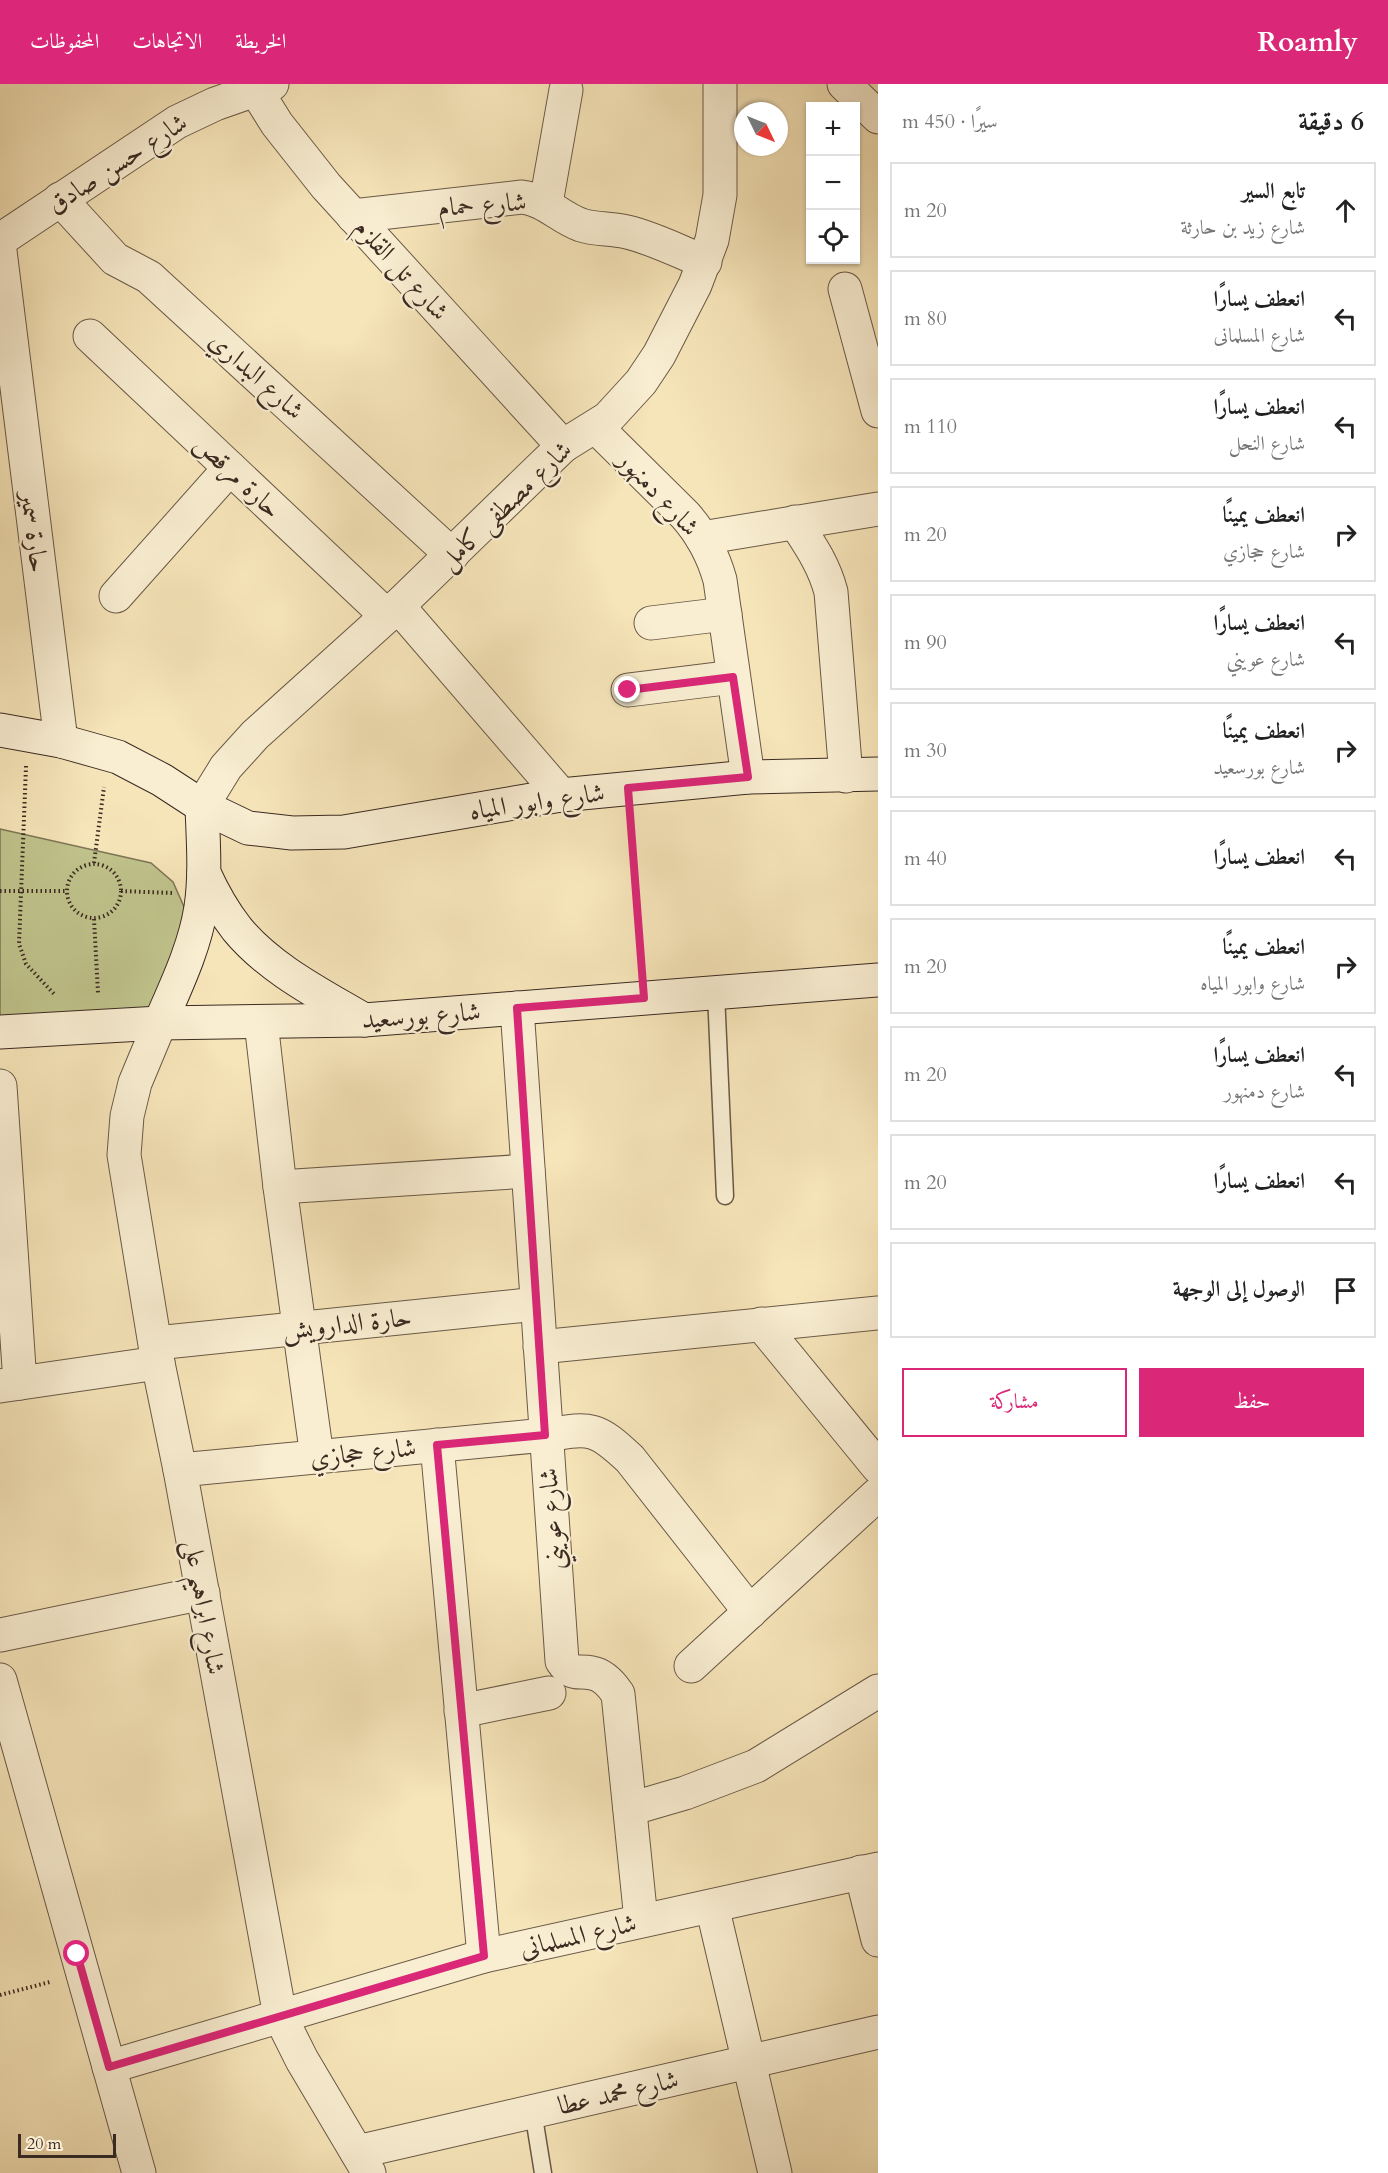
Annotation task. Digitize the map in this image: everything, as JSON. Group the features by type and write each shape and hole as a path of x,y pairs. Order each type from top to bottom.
{"street":[{"name":"شارع مصطفى كامل","path":"202,806 226,766 239,750 393,611 563,446 596,427 631,394 650,369 690,294 705,262 712,240 720,195 720,84"},
{"path":"844,84 878,117"},
{"name":"شارع حسن صادق","path":"0,240 183,118 260,86"},
{"name":"شارع تل القلزم","path":"260,86 301,156 563,446"},
{"path":"546,203 566,90"},
{"name":"شارع حمام","path":"353,216 522,197 535,198 577,224 590,228 629,232 705,262"},
{"name":"شارع البداري","path":"60,199 115,259 149,277 452,555"},
{"name":"حارة سمير","path":"0,250 61,741"},
{"path":"845,289 878,411"},
{"name":"حارة مرقص","path":"90,336 230,468 393,611 561,795"},
{"name":"شارع دمنهور","path":"596,427 685,515 702,538 716,565 748,777"},
{"path":"116,596 230,468"},
{"path":"702,538 878,509"},
{"path":"795,522 819,558 831,592 846,776"},
{"path":"651,623 725,614"},
{"path":"628,690 733,677"},
{"path":"13,732 61,741 118,757 162,780 202,806 203,883 237,929 260,953 315,992 364,1020"},
{"name":"شارع وابور المياه","path":"202,806 248,828 292,834 344,832 561,795 748,777 878,774"},
{"name":"شارع ابراهيم على","path":"203,883 201,907 192,944 135,1083 127,1116 124,1155 157,1353 280,2016 302,2060 363,2163"},
{"name":"شارع بورسعيد","path":"0,1032 160,1023 364,1020 878,980"},
{"name":"شارع عويني","path":"517,1008 562,1661 577,1674 591,1673 608,1681 618,1694 641,1920"},
{"path":"261,1022 280,1186 318,1457"},
{"path":"0,1086 10,1385"},
{"path":"280,1186 528,1171"},
{"name":"حارة الدارويش","path":"10,1385 157,1353 299,1328 537,1304"},
{"path":"540,1347 878,1313"},
{"path":"761,1324 878,1467"},
{"name":"شارع حجازي","path":"180,1470 545,1435 581,1429 596,1432 612,1442 630,1459 750,1612"},
{"path":"437,1445 484,1956"},
{"path":"691,1666 878,1494"},
{"path":"0,1635 203,1593"},
{"path":"0,1680 9,1743 83,1973 139,2173"},
{"path":"630,1809 685,1793 756,1766 878,1691"},
{"path":"461,1711 549,1694"},
{"path":"870,1871 878,1940"},
{"name":"شارع المسلمانى","path":"109,2067 484,1956 870,1871"},
{"path":"712,1906 775,2173"},
{"name":"شارع محمد عطا","path":"363,2163 533,2111 878,2032"}],"lane":[{"path":"716,993 725,1196"},
{"path":"533,2111 543,2173"}],"path":[{"path":"13,732 20,892 18,944 26,964 93,1027"},
{"path":"94,864 109,754"},
{"path":"628,788 644,998"},
{"path":"94,864 105,866 114,872 120,880 121,891 120,902 113,910 105,916 94,919 75,911 69,902 67,891 69,881 75,872 84,866 94,864"},
{"path":"121,891 203,883"},
{"path":"0,891 67,891"},
{"path":"93,1027 94,919"},
{"path":"0,1995 83,1973"}],"green space":[{"path":"0,829 151,863 173,882 185,909 191,939 156,1009 0,1024"}],"route":[{"path":"77,1954 109,2067 484,1956 437,1445 545,1435 517,1008 644,998 628,788 748,777 733,677 628,690"}]}
